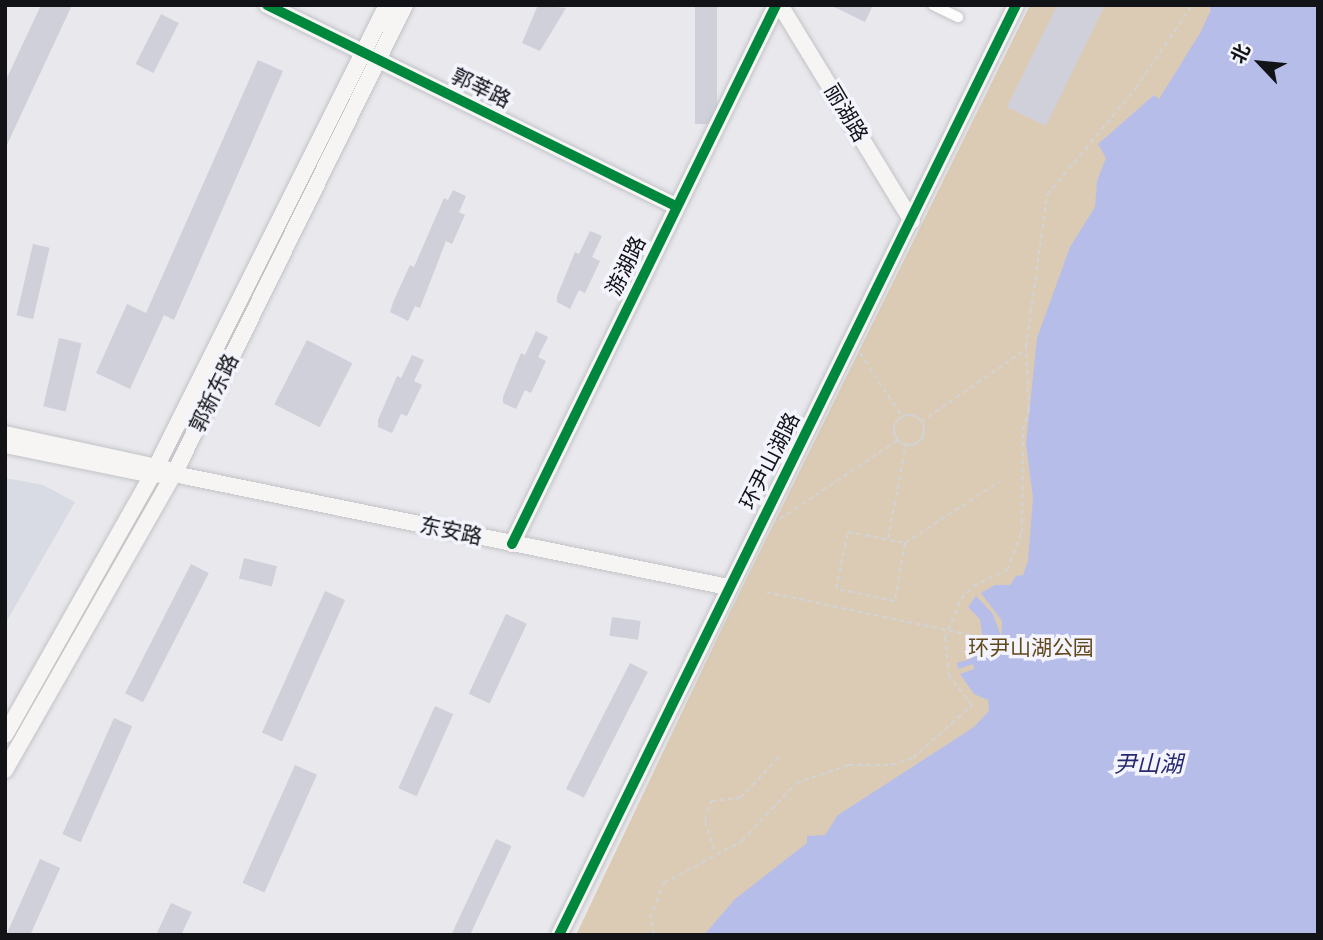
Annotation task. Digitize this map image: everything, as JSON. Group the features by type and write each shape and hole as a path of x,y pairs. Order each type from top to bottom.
{"street":[{"name":"郭莘路","path":"267,5 676,206"},
{"name":"郭新东路","path":"5,770 174,474 371,55 387,5"},
{"name":"郭新东路","path":"5,735 155,470 371,55 405,5"},
{"name":"游湖路","path":"512,544 676,206 778,5"},
{"name":"丽湖路","path":"778,5 912,221"},
{"path":"933,5 958,17"},
{"name":"环尹山湖路","path":"559,935 1016,5"},
{"name":"东安路","path":"5,434 155,470 728,587"},
{"name":"东安路","path":"5,445 155,470"}],"path":[{"path":"654,935 650,918 664,883 742,841 796,783 849,765 891,765 913,758 972,705 949,676 944,658 947,631 961,599 973,586 1007,570 1022,532 1023,430 1029,408 1026,349 1047,195 1143,79 1192,5"},
{"path":"921,422 1026,349"},
{"path":"860,353 902,416"},
{"path":"914,415 921,422 922,436 906,444 898,440 894,426 902,416 914,415"},
{"path":"778,520 898,440"},
{"path":"888,539 906,444"},
{"path":"905,543 895,601 836,589 848,532 905,543 999,482"},
{"path":"766,592 979,638"},
{"path":"714,850 705,820 711,801 740,797 780,756"}],"shaded area":[{"path":"5,478 43,485 75,502 5,624"}],"green space":[{"name":"尹山湖","path":"1030,5 1318,5 1318,935 576,935 722,628"}],"water":[{"name":"尹山湖","path":"1208,5 1318,5 1318,935 704,935 735,899 807,843 807,836 825,835 838,815 974,727 989,711 988,700 974,694 960,674 974,669 973,664 958,669 957,663 973,658 983,641 980,619 968,607 976,596 993,614 1000,634 996,648 1001,649 1002,621 981,593 995,585 1010,585 1016,576 1023,575 1028,561 1033,498 1026,444 1037,338 1070,247 1095,207 1097,181 1106,158 1098,144 1154,95 1159,99 1200,33 1211,10"}],"building":[{"path":"41,5 72,5 5,149 5,82"},
{"path":"538,5 566,8 540,51 522,43"},
{"path":"695,5 717,5 717,124 695,124"},
{"path":"830,5 873,5 865,22"},
{"path":"1057,5 1105,5 1046,126 1007,107"},
{"path":"161,14 179,23 153,73 136,64"},
{"path":"258,60 283,71 174,320 164,315 130,389 96,373 127,304 146,313"},
{"path":"453,190 466,196 459,212 465,215 452,244 446,241 420,308 415,306 408,321 390,312 394,300 410,265 414,267 444,198 448,200"},
{"path":"590,231 602,236 592,257 600,261 585,293 579,290 570,309 557,302 557,296 575,252 579,254"},
{"path":"33,244 50,248 33,319 17,315"},
{"path":"536,331 548,337 538,357 546,361 531,393 525,390 516,409 503,403 503,397 521,353 525,355"},
{"path":"59,338 81,343 66,411 43,406"},
{"path":"307,340 352,363 320,427 274,404"},
{"path":"412,355 424,360 414,381 422,385 407,416 401,414 392,433 378,427 378,420 397,376 401,378"},
{"path":"244,558 277,566 272,587 239,578"},
{"path":"191,564 209,573 143,702 125,693"},
{"path":"325,591 345,600 282,742 262,733"},
{"path":"506,614 527,624 490,703 469,694"},
{"path":"612,617 641,621 638,640 609,636"},
{"path":"630,663 648,672 584,798 566,789"},
{"path":"435,706 453,714 417,796 398,788"},
{"path":"114,718 132,726 81,842 62,834"},
{"path":"295,765 317,775 264,893 243,883"},
{"path":"496,839 511,846 470,935 451,935"},
{"path":"40,859 60,868 30,935 6,935"},
{"path":"171,903 192,912 181,935 156,935"}],"cycle path":[{"path":"267,5 676,206"},
{"path":"512,544 776,5"},
{"path":"559,935 1016,5"}],"park label":[{"name":"环尹山湖公园","path":"1031,648"}]}
